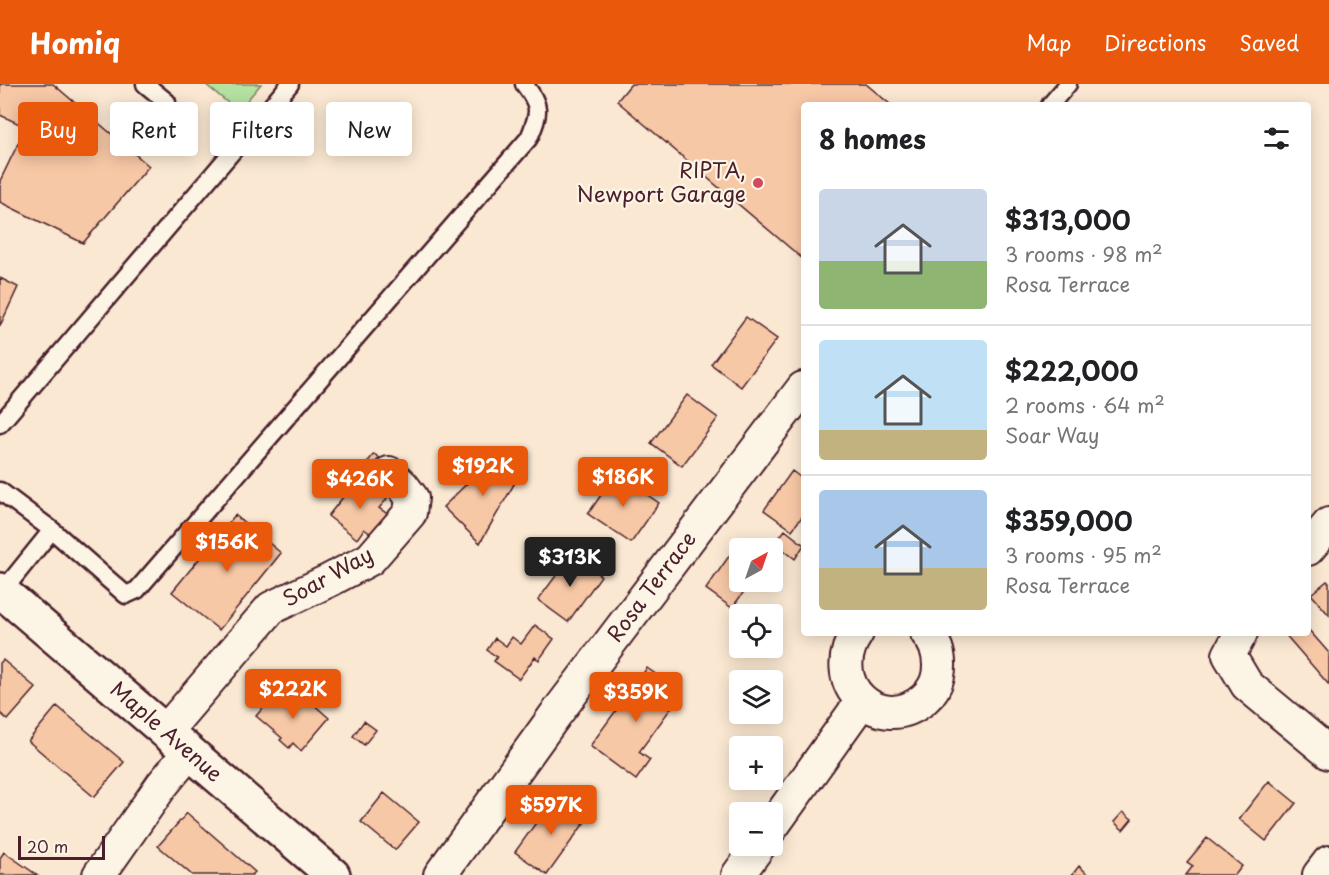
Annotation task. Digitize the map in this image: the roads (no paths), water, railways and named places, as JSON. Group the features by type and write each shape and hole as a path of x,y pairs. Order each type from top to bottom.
{"street":[{"name":"Rosa Terrace","path":"440,875 556,714 801,391"},
{"name":"Soar Way","path":"177,742 271,608 370,559 396,531 410,513 412,498 389,473"},
{"path":"1311,545 1329,524"},
{"name":"Maple Avenue","path":"1,591 333,875"},
{"path":"855,636 849,644 845,659 846,675 852,689 862,701 890,712 918,705 929,695 937,682 940,667 938,653 930,636"},
{"path":"1239,636 1229,655 1247,685 1329,753"},
{"path":"783,812 862,701"},
{"path":"99,875 162,785 177,742"},
{"path":"738,875 752,856"},
{"path":"1318,875 1329,862"}],"lane":[{"path":"145,84 167,102"},
{"path":"0,424 290,84"},
{"path":"0,491 52,530 126,595 137,590 529,138 536,121 536,101 524,84"},
{"path":"1053,102 1068,84"},
{"path":"1,591 52,530"}],"place":[{"name":"RIPTA, Newport Garage","path":"758,183"}]}
